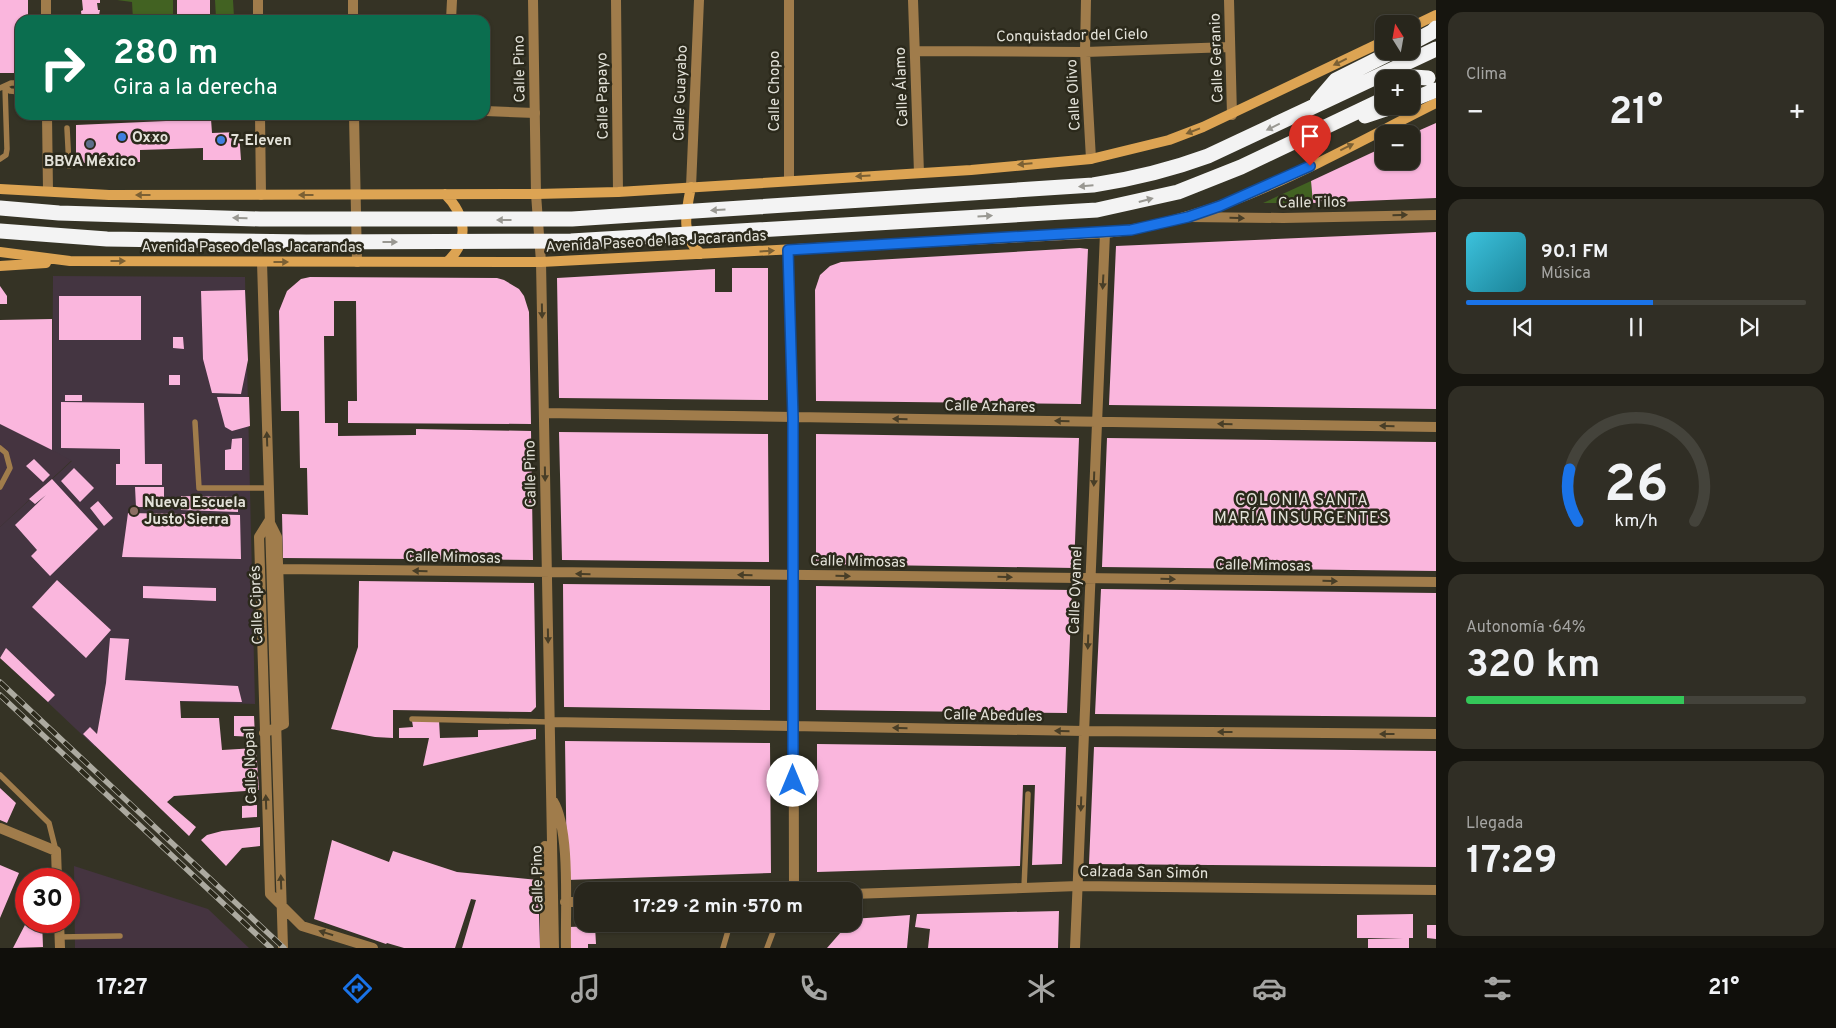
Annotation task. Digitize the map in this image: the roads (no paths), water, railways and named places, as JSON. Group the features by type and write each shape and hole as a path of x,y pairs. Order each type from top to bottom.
{"highway":[{"path":"1420,38 1436,28"},
{"path":"1420,56 1436,49"},
{"path":"1314,107 1336,80 1376,60"},
{"path":"1391,70 1412,60"},
{"path":"0,208 107,215 306,219 563,219 767,208 1092,186 1131,180 1170,170 1208,156 1375,77"},
{"path":"1420,81 1433,81"},
{"path":"1420,92 1433,81"},
{"path":"0,231 99,239 306,242 571,241 768,231 1097,210 1178,192 1241,167 1375,103"},
{"path":"1330,125 1375,112"}],"main road":[{"path":"1420,23 1436,15"},
{"path":"0,189 109,195 536,194 618,192 919,173 1091,159 1169,140 1232,115 1375,45"},
{"name":"Avenida Paseo de las Jacarandas","path":"0,252 70,261 541,262 1105,233 1131,230 1188,217 1220,206 1310,166 1436,103"},
{"path":"691,187 686,222 692,247 701,254"},
{"path":"445,194 458,210 463,229 460,248 447,262"},
{"path":"0,266 70,261"}],"street":[{"path":"46,0 46,15"},
{"path":"258,0 258,15"},
{"path":"353,0 353,15"},
{"path":"451,15 452,0"},
{"name":"Calle Pino","path":"533,0 536,194 541,262 554,948"},
{"name":"Calle Papayo","path":"616,0 618,192"},
{"name":"Calle Guayabo","path":"691,187 698,0"},
{"name":"Calle Chopo","path":"789,0 789,181"},
{"name":"Calle Álamo","path":"913,0 919,173"},
{"name":"Calle Olivo","path":"1086,0 1085,52 1091,159"},
{"name":"Calle Geranio","path":"1229,0 1232,115"},
{"name":"Conquistador del Cielo","path":"914,51 1085,52 1230,47"},
{"path":"490,111 535,114"},
{"path":"47,120 48,191"},
{"path":"260,120 262,195"},
{"path":"354,120 357,262"},
{"name":"Calle Tilos","path":"1188,217 1283,218 1436,215"},
{"name":"Calle Oyamel","path":"1075,948 1105,233"},
{"path":"788,250 793,418 794,882"},
{"name":"Calle Ciprés","path":"262,262 283,948"},
{"name":"Calle Azhares","path":"544,413 1436,427"},
{"path":"264,733 284,724 277,537 269,521"},
{"name":"Calle Nopal","path":"269,521 259,537 270,894 302,926 373,948"},
{"name":"Calle Mimosas","path":"279,569 1436,582"},
{"name":"Calle Abedules","path":"550,722 1084,731 1436,734"},
{"path":"545,948 545,809 552,800 558,810 563,840 566,948"},
{"path":"0,828 56,851 57,868"},
{"name":"Calzada San Simón","path":"862,894 1078,886 1436,890"},
{"path":"565,902 574,902"},
{"path":"59,933 60,948"}],"lane":[{"path":"3,87 15,83"},
{"path":"3,87 15,92"},
{"path":"0,159 6,155 7,149 3,87"},
{"path":"67,128 69,166"},
{"path":"195,422 199,488 268,488"},
{"path":"0,448 6,454 10,468 0,486"},
{"path":"412,719 550,722"},
{"path":"0,775 49,823 56,851"},
{"path":"1024,888 1028,794"},
{"path":"723,948 728,932"},
{"path":"767,948 773,932"},
{"path":"59,937 120,936"}],"railway":[{"path":"0,682 284,948"},
{"path":"0,695 271,948"}],"place":[{"name":"Oxxo","path":"122,137"},
{"name":"7-Eleven","path":"221,140"},
{"name":"BBVA México","path":"90,144"},
{"name":"Nueva Escuela Justo Sierra","path":"134,511"}],"district":[{"name":"COLONIA SANTA MARÍA INSURGENTES","path":"1302,508"}]}
